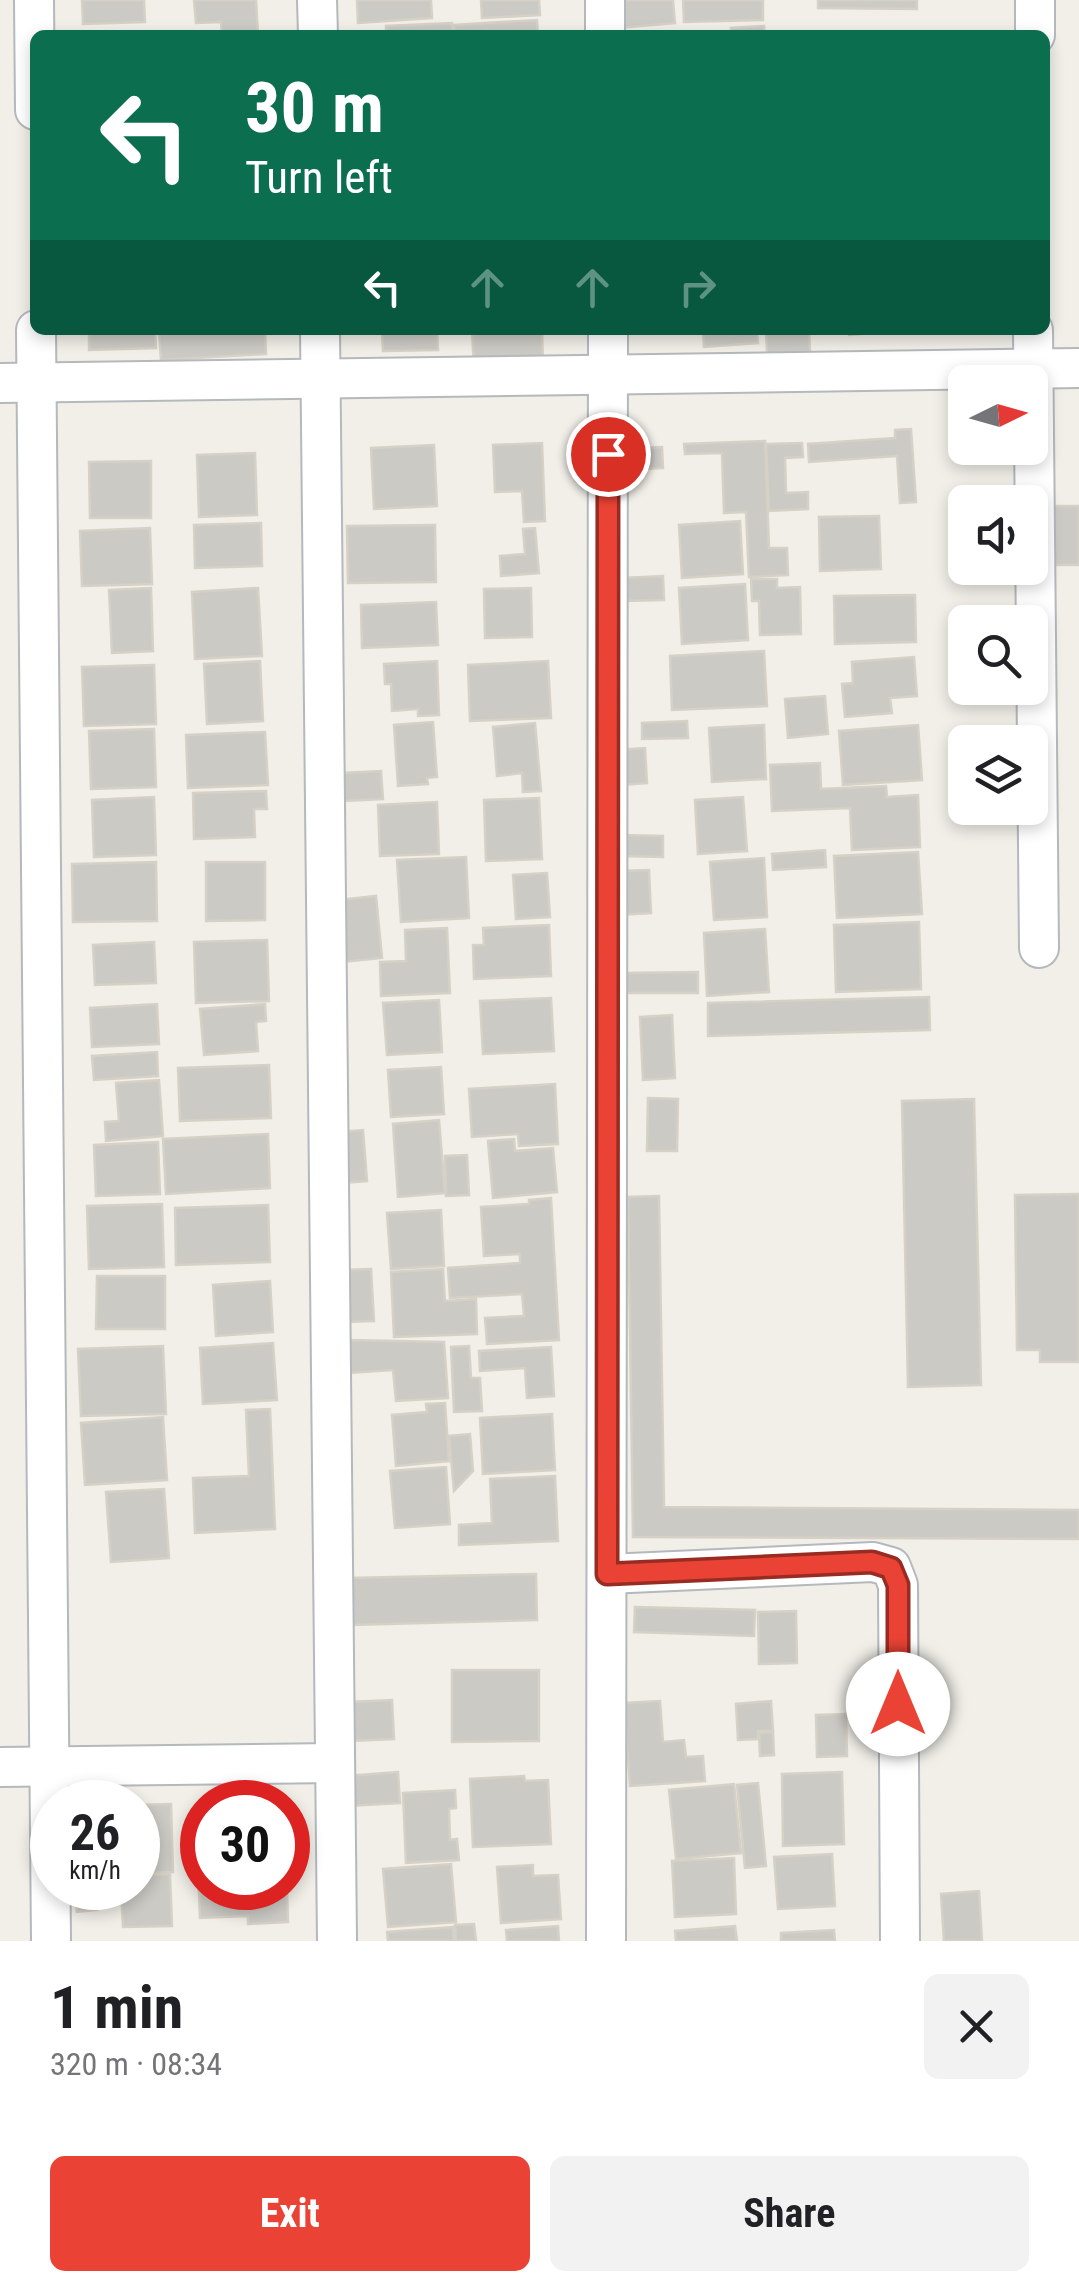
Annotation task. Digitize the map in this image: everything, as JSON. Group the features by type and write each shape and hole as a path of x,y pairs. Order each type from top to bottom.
{"street":[{"path":"34,0 34,30"},
{"path":"318,0 318,30"},
{"path":"605,0 605,30"},
{"path":"1035,0 1035,30"},
{"path":"34,335 18,383 51,1941"},
{"path":"320,335 337,1941"},
{"path":"606,1941 608,335"},
{"path":"1033,335 1033,365"},
{"path":"1048,369 1079,368"},
{"path":"18,383 948,370"},
{"path":"1034,465 1039,948"},
{"path":"607,1574 872,1562 891,1568 898,1585 900,1941"},
{"path":"0,1767 335,1762"}],"building":[{"path":"82,0 144,0 145,22 83,24"},
{"path":"194,0 256,0 258,30 222,30 221,22 196,23"},
{"path":"357,0 431,0 432,18 358,23"},
{"path":"481,0 539,0 540,15 482,18"},
{"path":"617,0 673,0 675,23 619,28"},
{"path":"683,0 763,0 763,20 684,22"},
{"path":"818,0 917,0 917,9 818,8"},
{"path":"537,20 538,30 454,30 454,25"},
{"path":"452,23 453,30 386,30 386,26"},
{"path":"764,26 764,30 731,30"},
{"path":"89,335 155,335 156,348 89,350"},
{"path":"159,335 265,335 266,354 161,360"},
{"path":"382,335 437,335 438,350 383,351"},
{"path":"472,335 542,335 543,366 474,369"},
{"path":"703,335 757,335 758,343 704,347"},
{"path":"766,335 809,335 810,352 767,353"},
{"path":"911,429 916,502 900,503 897,456 809,462 808,444 895,438 895,430"},
{"path":"765,441 769,548 787,548 788,575 749,577 746,512 724,513 722,453 685,454 684,444"},
{"path":"542,443 545,521 524,522 522,491 495,492 493,445"},
{"path":"802,443 803,457 785,458 786,493 808,492 808,509 769,511 766,444"},
{"path":"434,445 437,506 374,509 371,448"},
{"path":"662,447 663,468 615,470 614,449"},
{"path":"255,453 257,515 199,517 197,455"},
{"path":"151,461 151,518 90,518 89,462"},
{"path":"1052,506 1079,506 1079,565 1052,565"},
{"path":"879,516 881,569 820,571 819,517"},
{"path":"740,521 743,574 682,578 679,525"},
{"path":"261,523 262,566 195,568 194,525"},
{"path":"435,525 436,582 348,583 347,526"},
{"path":"150,528 152,584 82,586 80,531"},
{"path":"535,528 539,573 501,576 500,556 525,554 523,529"},
{"path":"663,576 664,600 623,601 622,578"},
{"path":"751,579 777,579 777,588 800,587 801,634 760,635 759,601 752,601"},
{"path":"745,584 748,640 682,644 679,588"},
{"path":"151,588 153,651 112,653 109,590"},
{"path":"258,588 262,656 195,659 192,592"},
{"path":"531,588 532,637 485,638 484,589"},
{"path":"915,595 916,642 835,644 834,596"},
{"path":"436,602 438,645 362,648 361,605"},
{"path":"764,651 767,706 672,710 670,656"},
{"path":"914,657 917,696 890,698 892,713 845,717 842,684 853,683 852,662"},
{"path":"260,661 263,721 207,724 204,664"},
{"path":"437,661 439,715 418,716 418,709 392,711 391,684 385,684 384,664"},
{"path":"548,661 551,718 470,721 468,665"},
{"path":"154,665 156,724 84,726 82,667"},
{"path":"825,696 828,734 788,738 785,699"},
{"path":"687,721 688,738 642,739 642,723"},
{"path":"433,722 437,777 427,778 428,784 398,786 394,725"},
{"path":"535,723 541,791 523,792 522,773 497,776 493,727"},
{"path":"764,725 766,779 712,782 709,728"},
{"path":"918,725 922,780 843,785 839,731"},
{"path":"154,729 156,787 91,789 89,731"},
{"path":"265,732 268,785 188,788 186,735"},
{"path":"645,748 647,783 621,785 618,750"},
{"path":"820,763 821,789 886,786 887,797 918,795 920,847 852,850 850,808 772,811 770,765"},
{"path":"381,771 383,799 344,801 342,773"},
{"path":"266,791 267,809 254,809 255,837 194,839 193,793"},
{"path":"154,797 156,855 94,857 92,800"},
{"path":"743,797 747,851 698,854 695,800"},
{"path":"539,798 542,859 486,861 484,800"},
{"path":"437,802 439,854 380,856 378,805"},
{"path":"621,835 663,836 663,857 621,856"},
{"path":"825,850 826,867 773,870 772,854"},
{"path":"918,852 922,914 837,918 834,856"},
{"path":"466,857 469,918 401,922 397,860"},
{"path":"764,858 767,917 714,920 710,862"},
{"path":"156,862 157,921 73,922 72,864"},
{"path":"206,862 265,862 265,920 206,921"},
{"path":"649,870 651,913 619,915 617,871"},
{"path":"547,873 550,917 516,919 513,875"},
{"path":"376,896 382,958 343,962 338,900"},
{"path":"919,922 921,989 836,992 834,925"},
{"path":"549,925 551,976 474,979 473,945 484,945 483,928"},
{"path":"447,928 450,993 381,996 380,962 406,961 405,930"},
{"path":"765,929 769,992 707,996 704,933"},
{"path":"267,940 269,1001 196,1003 194,942"},
{"path":"154,942 156,983 95,985 93,945"},
{"path":"698,972 698,993 624,993 624,973"},
{"path":"929,997 930,1030 708,1036 708,1003"},
{"path":"551,998 554,1051 483,1054 480,1001"},
{"path":"439,1000 442,1052 387,1055 383,1003"},
{"path":"157,1004 159,1044 92,1047 90,1008"},
{"path":"265,1004 266,1021 256,1022 258,1051 204,1055 200,1009"},
{"path":"672,1015 675,1078 643,1080 640,1017"},
{"path":"157,1052 158,1076 94,1080 92,1056"},
{"path":"269,1065 271,1118 180,1121 178,1068"},
{"path":"441,1067 444,1114 391,1117 388,1070"},
{"path":"159,1080 163,1136 106,1141 105,1122 119,1121 116,1083"},
{"path":"555,1084 558,1144 519,1146 518,1134 472,1137 469,1089"},
{"path":"648,1098 678,1099 677,1151 647,1151"},
{"path":"974,1099 981,1385 908,1387 902,1101"},
{"path":"439,1120 445,1193 398,1197 393,1124"},
{"path":"363,1130 367,1181 343,1183 339,1132"},
{"path":"268,1134 270,1188 166,1194 163,1139"},
{"path":"514,1139 515,1151 553,1148 557,1192 493,1198 488,1141"},
{"path":"158,1142 160,1194 96,1196 94,1145"},
{"path":"467,1155 469,1195 446,1196 445,1156"},
{"path":"1079,1194 1079,1362 1040,1362 1040,1350 1017,1350 1015,1195"},
{"path":"659,1196 664,1507 1079,1510 1079,1539 633,1537 628,1197"},
{"path":"551,1198 559,1340 487,1344 485,1318 524,1316 522,1294 450,1298 448,1268 520,1263 520,1254 484,1256 481,1207 529,1204 529,1200"},
{"path":"162,1204 164,1267 89,1269 87,1206"},
{"path":"268,1205 270,1262 176,1265 175,1208"},
{"path":"441,1210 444,1266 391,1269 387,1213"},
{"path":"371,1269 374,1321 346,1322 343,1270"},
{"path":"443,1269 445,1301 476,1299 477,1334 394,1337 391,1272"},
{"path":"97,1276 165,1276 165,1329 96,1329"},
{"path":"270,1281 273,1332 216,1336 213,1285"},
{"path":"347,1340 444,1342 448,1398 396,1401 393,1370 349,1373"},
{"path":"273,1343 277,1400 203,1404 200,1348"},
{"path":"163,1346 166,1414 81,1416 78,1349"},
{"path":"469,1346 471,1378 480,1378 482,1411 454,1412 451,1347"},
{"path":"551,1347 554,1396 527,1398 525,1368 480,1371 479,1351"},
{"path":"445,1403 449,1461 396,1466 392,1415 427,1412 426,1404"},
{"path":"270,1409 275,1529 195,1533 193,1478 249,1476 246,1410"},
{"path":"552,1414 555,1470 483,1474 480,1418"},
{"path":"163,1417 167,1480 85,1485 81,1423"},
{"path":"470,1434 473,1471 454,1491 449,1436"},
{"path":"446,1467 450,1524 395,1528 390,1471"},
{"path":"555,1476 558,1541 459,1545 459,1525 492,1523 490,1479"},
{"path":"164,1489 169,1558 111,1562 106,1492"},
{"path":"536,1574 537,1620 350,1625 349,1578"},
{"path":"635,1607 755,1610 754,1636 634,1632"},
{"path":"796,1611 797,1663 759,1664 758,1612"},
{"path":"452,1670 539,1670 539,1741 452,1742"},
{"path":"392,1700 394,1739 351,1741 349,1702"},
{"path":"660,1701 663,1742 684,1740 686,1757 703,1756 705,1781 630,1786 624,1703"},
{"path":"771,1701 773,1731 758,1731 758,1739 738,1740 736,1704"},
{"path":"846,1714 847,1756 817,1757 816,1715"},
{"path":"773,1732 774,1755 760,1756 759,1733"},
{"path":"398,1772 400,1803 348,1806 346,1776"},
{"path":"842,1772 844,1844 783,1846 782,1774"},
{"path":"524,1776 525,1781 548,1780 551,1844 473,1847 470,1779"},
{"path":"758,1783 766,1866 745,1868 737,1785"},
{"path":"734,1784 741,1853 676,1859 669,1790"},
{"path":"455,1790 456,1808 449,1809 450,1840 457,1839 459,1860 406,1863 403,1793"},
{"path":"160,1804 171,1804 173,1872 160,1872"},
{"path":"832,1854 835,1906 778,1909 774,1857"},
{"path":"734,1858 736,1914 675,1917 672,1861"},
{"path":"451,1864 456,1922 388,1927 383,1869"},
{"path":"533,1865 533,1876 558,1875 561,1919 501,1923 497,1867"},
{"path":"170,1874 172,1926 123,1927 122,1910 160,1910 160,1875"},
{"path":"979,1891 982,1941 944,1941 941,1894"},
{"path":"200,1910 288,1910 288,1922 248,1924 248,1916 200,1918"},
{"path":"474,1924 476,1941 456,1941 455,1925"},
{"path":"558,1926 559,1941 507,1941 506,1930"},
{"path":"735,1926 737,1941 676,1941 675,1931"},
{"path":"453,1927 454,1941 388,1941 387,1932"},
{"path":"834,1930 835,1941 781,1941 781,1933"}],"route":[{"path":"608,454 607,1574 872,1562 891,1568 898,1585 898,1704"}]}
